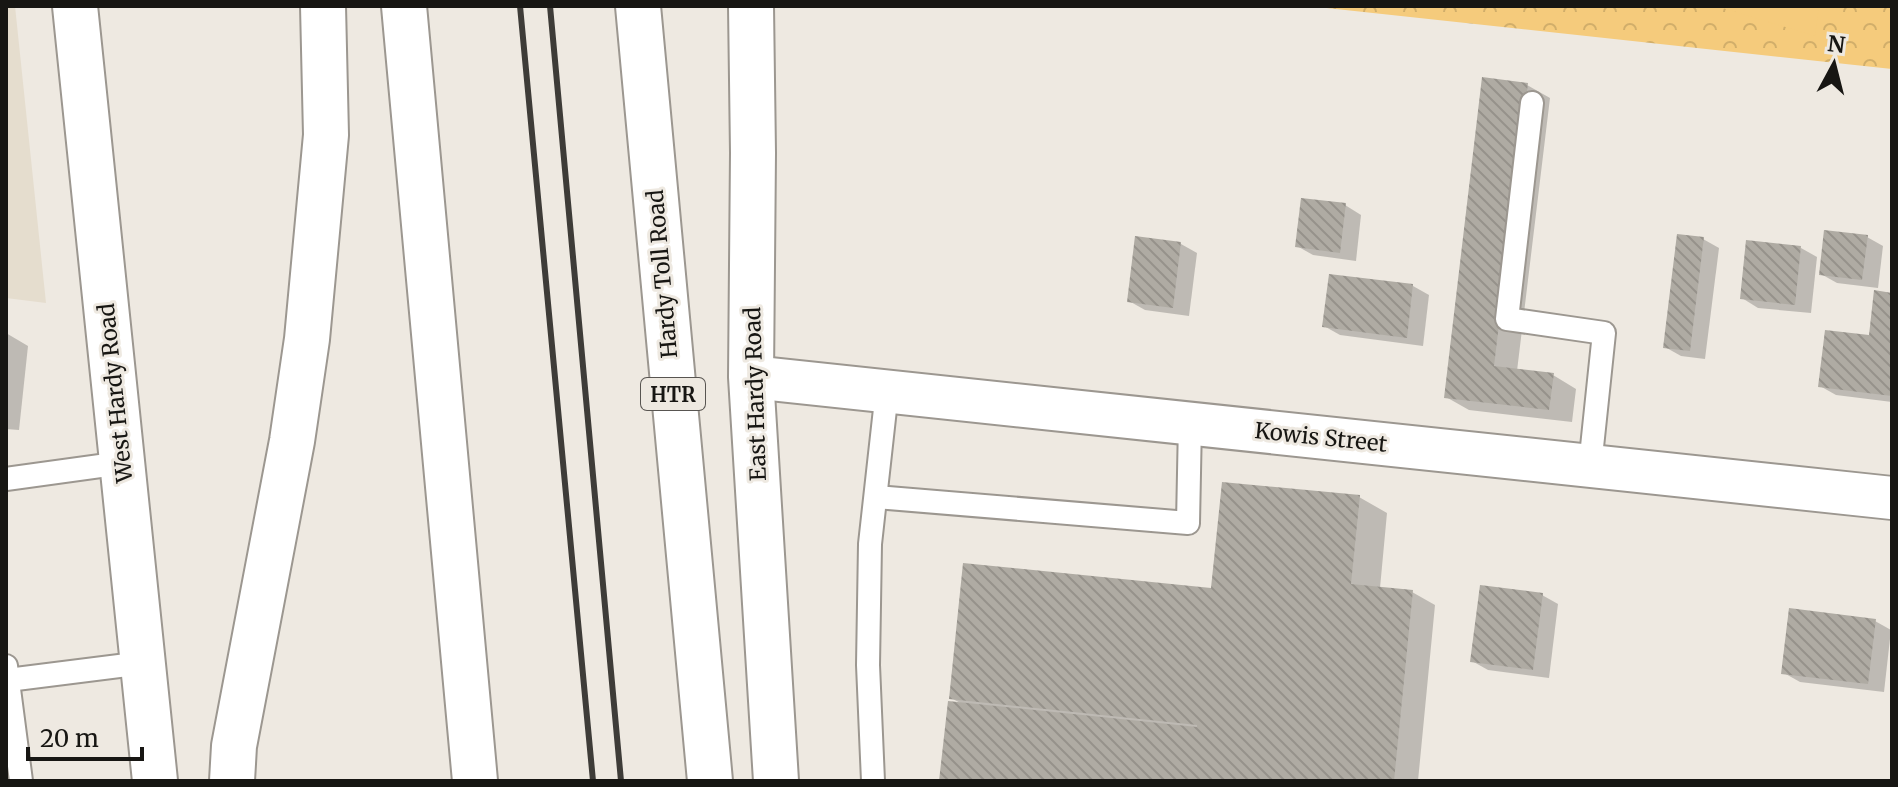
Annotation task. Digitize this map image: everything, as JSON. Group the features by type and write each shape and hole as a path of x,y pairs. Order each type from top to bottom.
{"main road":[{"name":"West Hardy Road","path":"75,6 155,781"},
{"path":"232,781 234,746 292,441 309,324 326,135 323,6"},
{"path":"404,6 475,781"},
{"name":"Hardy Toll Road","path":"638,6 710,781"},
{"name":"East Hardy Road","path":"751,6 751,377 776,781"}],"street":[{"name":"Kowis Street","path":"751,377 1892,498"}],"lane":[{"path":"1532,103 1507,319 1604,333 1590,466"},
{"path":"873,781 868,665 870,544 887,391"},
{"path":"876,497 1188,523 1190,423"},
{"path":"6,479 122,463"},
{"path":"21,781 7,672 143,663"}],"shaded area":[{"path":"6,6 15,6 46,303 6,298"}],"green space":[{"path":"1308,6 1892,6 1892,69"},
{"path":"1716,6 1819,6 1815,36"}],"building":[{"path":"1482,77 1528,83 1494,366 1554,373 1549,410 1444,398"},
{"path":"1301,198 1346,203 1340,253 1295,247"},
{"path":"1824,230 1868,235 1862,280 1819,275"},
{"path":"1677,234 1704,237 1690,351 1663,348"},
{"path":"1135,236 1181,242 1173,308 1127,302"},
{"path":"1746,240 1801,246 1795,305 1740,299"},
{"path":"1329,274 1413,284 1407,338 1322,327"},
{"path":"1874,290 1892,293 1892,396 1818,387 1825,330 1869,335"},
{"path":"1222,482 1360,495 1351,584 1413,590 1394,781 939,781 948,701 1197,727 949,699 963,563 1211,588"},
{"path":"1480,585 1543,593 1533,670 1470,662"},
{"path":"1789,608 1876,619 1868,684 1781,674"}],"railway":[{"path":"520,6 593,781"},
{"path":"550,6 621,781"}]}
